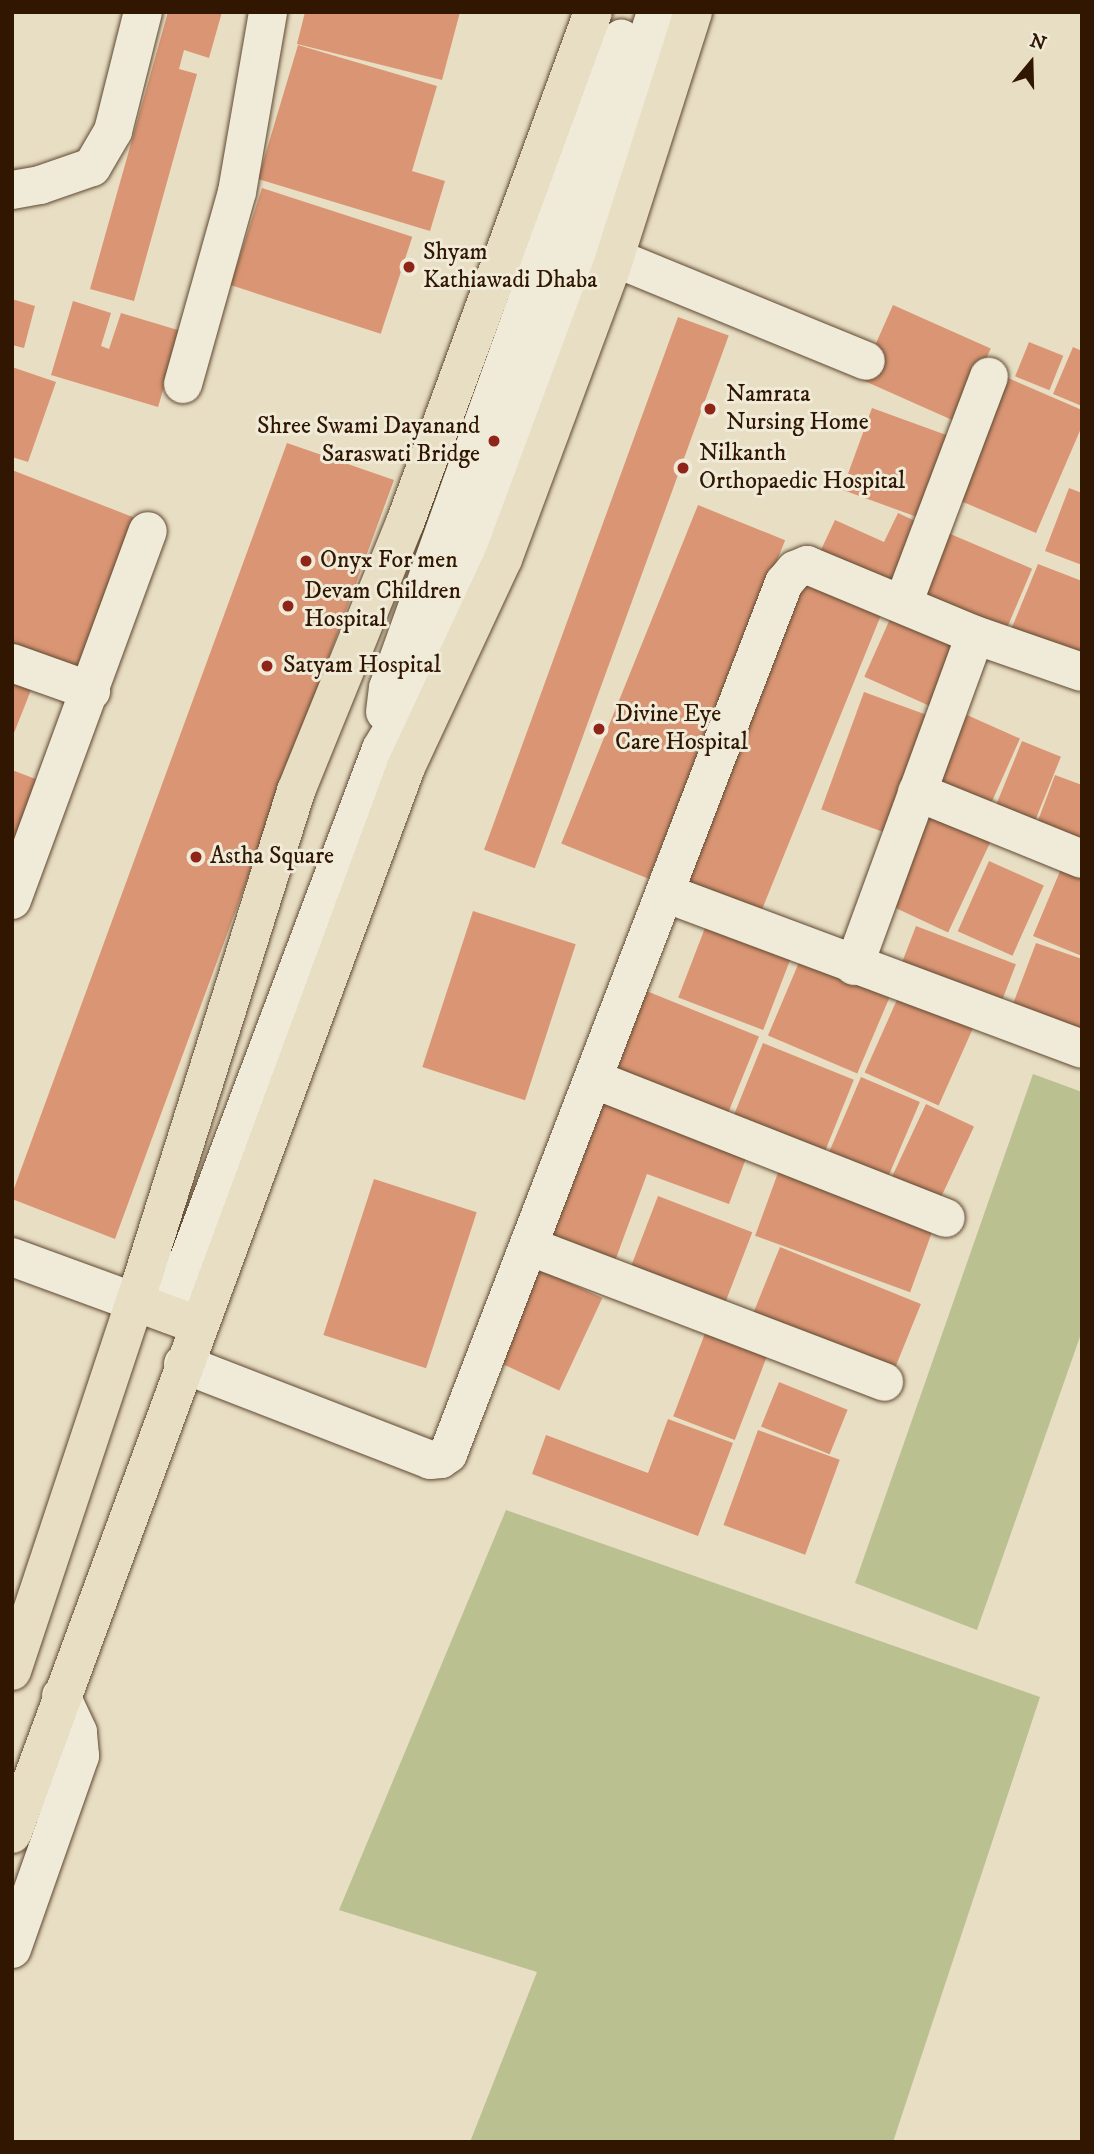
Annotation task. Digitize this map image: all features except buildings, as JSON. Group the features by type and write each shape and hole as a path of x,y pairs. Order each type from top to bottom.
{"main road":[{"path":"12,1834 183,1364 167,1313 296,791 405,523 593,12"},
{"path":"12,1671 406,766 503,559 615,258 694,12"}],"street":[{"path":"12,190 40,185 92,167 113,131 144,12"},
{"path":"183,384 237,192 268,12"},
{"path":"381,748 388,688 631,12"},
{"path":"12,1257 167,1313 381,748 412,697 474,548 575,263 656,12"},
{"path":"615,258 866,361"},
{"path":"903,604 989,377"},
{"path":"16,879 91,691 148,531"},
{"path":"183,1364 430,1460 441,1459 453,1446 784,583 795,570 807,565 975,635 1082,672"},
{"path":"854,966 975,635"},
{"path":"12,663 91,691"},
{"path":"918,792 1082,859"},
{"path":"665,893 854,966 1082,1049"},
{"path":"593,1079 946,1217"},
{"path":"531,1247 884,1382"},
{"path":"12,1950 80,1756 78,1732 61,1696"}],"green space":[{"path":"1033,1074 1082,1092 1082,1331 977,1630 855,1583"},
{"path":"506,1510 1040,1697 893,2142 470,2142 537,1972 339,1910"}],"place":[{"name":"Shyam Kathiawadi Dhaba","path":"409,267"},
{"name":"Namrata Nursing Home","path":"710,409"},
{"name":"Shree Swami Dayanand Saraswati Bridge","path":"494,441"},
{"name":"Nilkanth Orthopaedic Hospital","path":"683,468"},
{"name":"Onyx For men","path":"306,561"},
{"name":"Devam Children Hospital","path":"288,606"},
{"name":"Satyam Hospital","path":"267,666"},
{"name":"Divine Eye Care Hospital","path":"599,729"},
{"name":"Astha Square","path":"196,857"}]}
